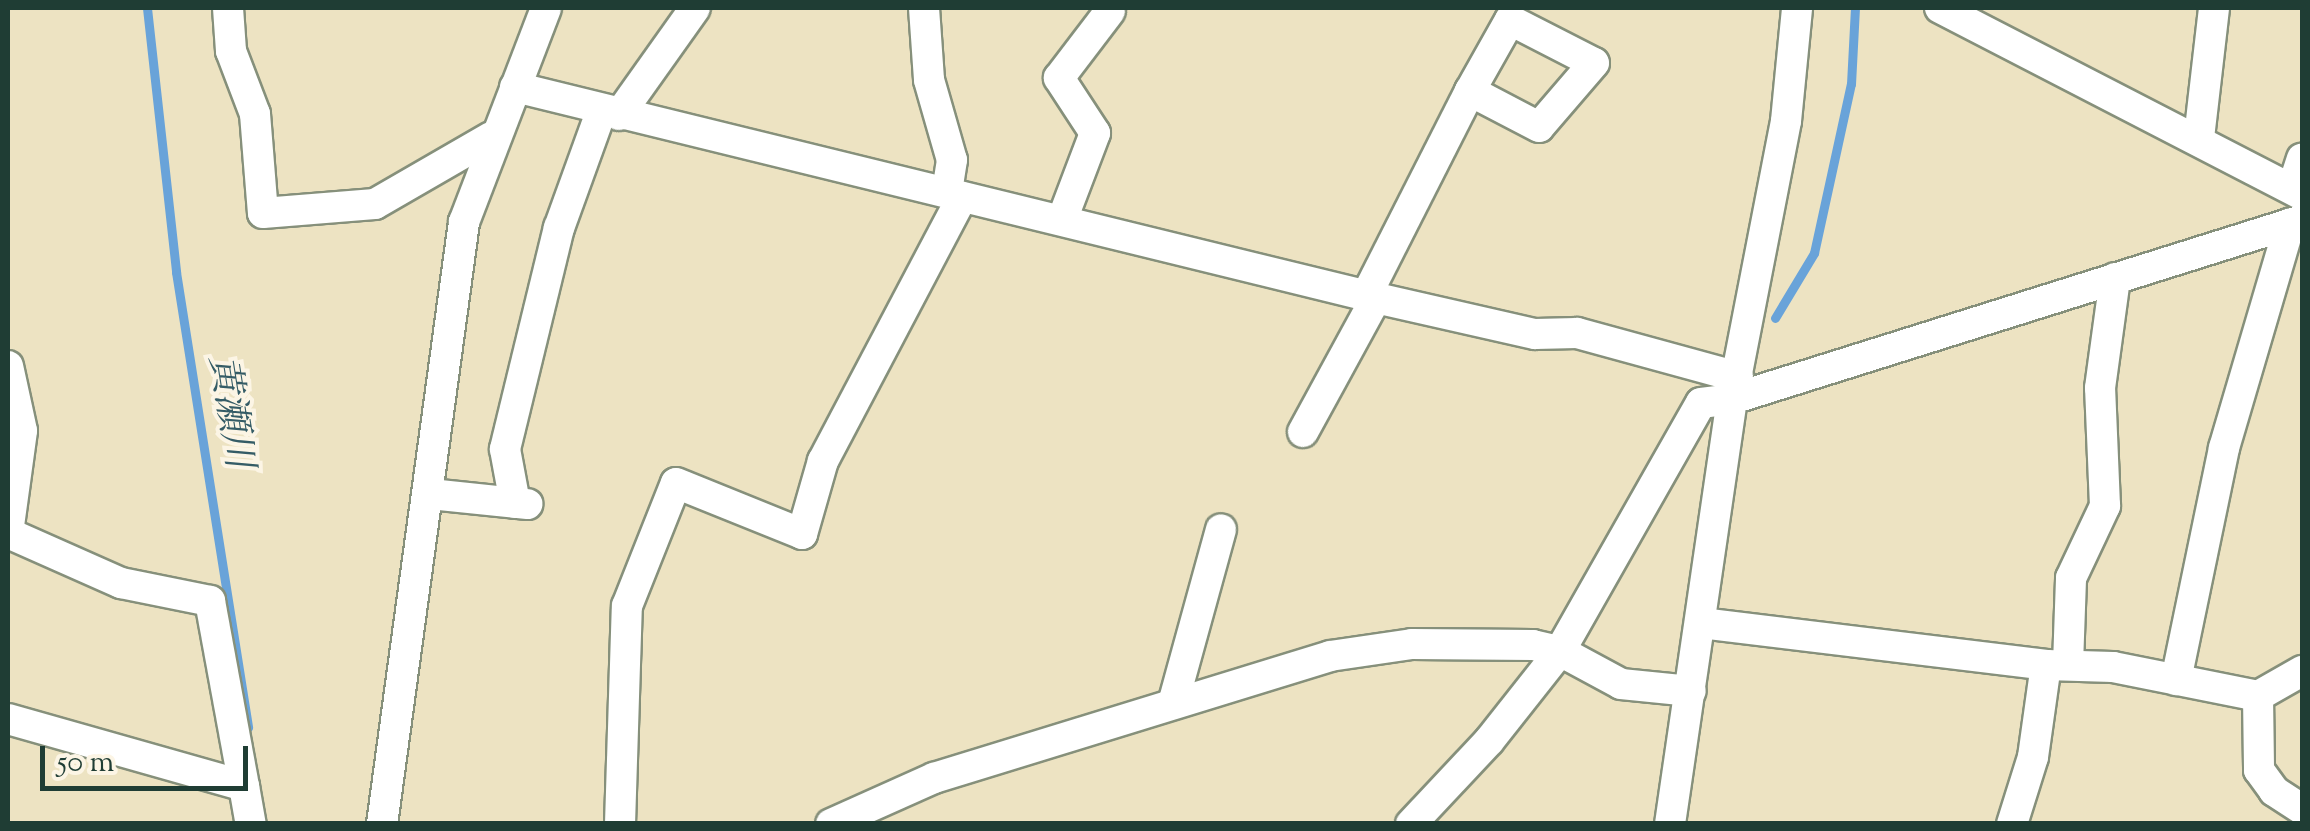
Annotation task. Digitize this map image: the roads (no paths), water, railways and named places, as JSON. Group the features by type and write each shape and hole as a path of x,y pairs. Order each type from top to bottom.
{"street":[{"path":"228,8 232,51 255,114 263,213 375,204 492,136"},
{"path":"382,824 430,494 464,222 492,136 546,8"},
{"path":"430,494 521,503 505,449 559,228 610,114 695,8"},
{"path":"620,824 627,606 676,483 802,534 823,461 954,194 952,160 928,80 924,8"},
{"path":"1670,824 1735,388 1786,121 1797,8"},
{"path":"1940,8 2199,138 2297,192 2302,158"},
{"path":"2199,138 2214,8"},
{"path":"1062,220 1095,133 1059,78 1110,10"},
{"path":"515,87 610,114 1371,297 1535,334 1577,333 1735,388"},
{"path":"1303,432 1470,92"},
{"path":"1411,824 1489,742 1560,651 1701,403 1735,388 2296,222"},
{"path":"2176,680 2224,448 2296,222"},
{"path":"2012,824 2057,665 2071,578 2105,506 2100,388 2114,278"},
{"path":"8,366 22,431 8,533 121,583 210,601 251,824"},
{"path":"1174,700 1221,529"},
{"path":"1701,623 2176,680 2258,696 2302,671"},
{"path":"831,824 934,778 1174,700 1330,656 1412,644 1560,651 1621,684 1691,690"},
{"path":"2258,696 2259,770 2274,790 2302,808"},
{"path":"8,720 244,786"}],"waterway":[{"name":"黄瀬川","path":"147,8 176,272 248,727"},
{"path":"1775,318 1814,253 1851,84 1855,8"}]}
